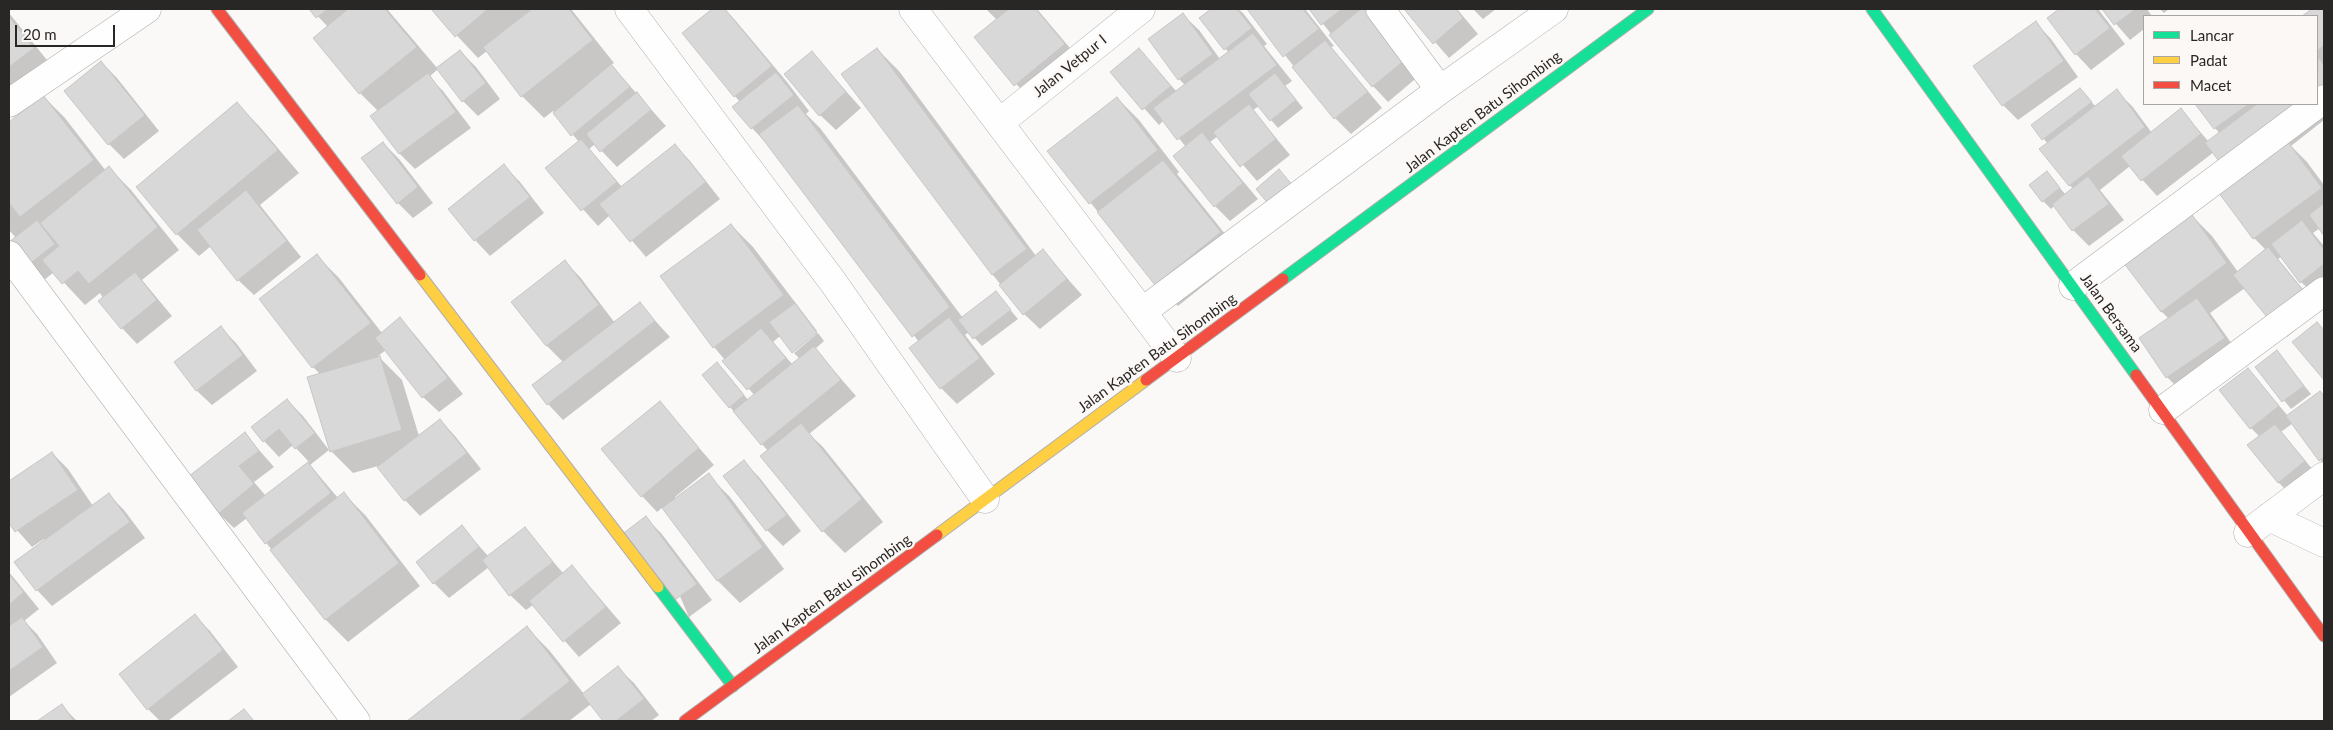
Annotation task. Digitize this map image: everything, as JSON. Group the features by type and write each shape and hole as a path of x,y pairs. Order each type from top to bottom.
{"street":[{"path":"9,103 147,9"},
{"path":"217,9 733,686"},
{"path":"629,9 833,282 985,499"},
{"path":"914,9 1177,358"},
{"name":"Jalan Vetpur I","path":"999,123 1141,9"},
{"path":"1380,9 1440,90"},
{"path":"1143,311 1440,90 1554,9"},
{"name":"Jalan Kapten Batu Sihombing","path":"684,721 1648,9"},
{"name":"Jalan Bersama","path":"1872,9 2163,410 2259,525 2324,636"},
{"path":"2074,286 2316,105"},
{"path":"9,255 356,721"},
{"path":"2163,410 2324,291"},
{"path":"2259,525 2324,476"},
{"path":"2259,525 2324,543"}],"building":[{"path":"309,9 328,9 316,18"},
{"path":"348,9 385,9 417,47 359,94 313,38"},
{"path":"431,9 488,9 455,37"},
{"path":"532,9 569,9 593,40 521,97 483,47"},
{"path":"712,9 725,9 772,66 734,97 682,33"},
{"path":"1009,9 1036,9 1065,44 1014,86 974,37"},
{"path":"1211,9 1237,9 1252,28 1224,50 1199,18"},
{"path":"1247,9 1303,9 1319,29 1283,57"},
{"path":"1309,9 1342,9 1321,25"},
{"path":"1361,9 1364,9 1406,59 1372,87 1329,35"},
{"path":"1404,9 1456,9 1463,18 1433,44"},
{"path":"2059,9 2095,9 2110,28 2075,55 2047,18"},
{"path":"2102,9 2136,9 2114,25"},
{"path":"2312,9 2324,9 2324,45 2318,50 2318,15 2303,15"},
{"path":"1183,13 1213,54 1178,80 1148,39"},
{"path":"9,17 34,48 9,67"},
{"path":"2036,21 2064,61 2002,106 1973,66"},
{"path":"1253,33 1277,65 1177,140 1153,108"},
{"path":"1325,40 1368,92 1334,119 1292,67"},
{"path":"877,48 1027,249 992,275 841,74"},
{"path":"1139,48 1171,86 1142,110 1110,72"},
{"path":"460,50 486,83 462,102 436,68"},
{"path":"812,51 846,92 819,116 784,74"},
{"path":"2318,57 2324,65 2324,93 2318,98"},
{"path":"101,61 145,115 108,145 64,91"},
{"path":"611,64 630,87 571,136 553,113"},
{"path":"776,72 794,95 751,129 732,107"},
{"path":"428,73 456,112 399,154 370,116"},
{"path":"1275,73 1296,100 1270,121 1248,94"},
{"path":"2080,88 2092,102 2042,140 2031,125"},
{"path":"2117,89 2145,127 2069,186 2039,149"},
{"path":"637,92 651,110 600,152 586,134"},
{"path":"43,95 94,160 20,217 9,203 9,122"},
{"path":"1117,97 1158,150 1089,204 1047,151"},
{"path":"237,102 278,150 176,235 136,187"},
{"path":"1249,104 1276,139 1240,167 1213,132"},
{"path":"798,105 950,307 912,337 759,134"},
{"path":"2196,105 2248,105 2214,129"},
{"path":"2256,105 2309,105 2225,169 2205,143"},
{"path":"2181,108 2201,134 2141,181 2121,156"},
{"path":"1202,132 1243,183 1214,207 1173,156"},
{"path":"2285,138 2322,188 2253,239 2216,189"},
{"path":"581,139 617,182 581,211 545,168"},
{"path":"383,142 418,187 397,204 361,158"},
{"path":"675,144 706,182 630,242 599,204"},
{"path":"1163,160 1221,232 1155,285 1097,212"},
{"path":"504,164 530,197 474,241 448,209"},
{"path":"109,166 158,227 89,284 78,271 62,284 42,260 59,246 40,223"},
{"path":"1279,169 1293,186 1270,206 1256,189"},
{"path":"2047,171 2060,188 2042,202 2029,185"},
{"path":"2088,176 2109,204 2072,231 2052,204"},
{"path":"246,190 287,241 237,281 197,230"},
{"path":"2324,203 2324,236 2309,215"},
{"path":"2190,212 2227,263 2161,312 2123,262"},
{"path":"37,220 55,244 22,270 9,242"},
{"path":"2302,220 2324,250 2324,264 2300,283 2271,244"},
{"path":"731,224 784,295 713,348 660,276"},
{"path":"2268,247 2306,294 2271,322 2233,275"},
{"path":"1043,249 1067,279 1023,315 999,285"},
{"path":"317,254 371,323 312,368 259,299"},
{"path":"565,260 599,305 546,346 511,302"},
{"path":"135,272 157,300 121,329 98,301"},
{"path":"996,291 1011,310 973,339 958,320"},
{"path":"2197,298 2225,338 2166,378 2139,338"},
{"path":"640,302 655,321 547,405 532,385"},
{"path":"795,303 817,333 792,353 769,322"},
{"path":"400,317 448,378 422,398 375,338"},
{"path":"949,317 980,358 940,389 909,348"},
{"path":"2317,322 2324,330 2324,380 2292,342"},
{"path":"221,326 243,355 196,391 174,362"},
{"path":"761,328 786,358 747,390 722,361"},
{"path":"814,346 841,380 761,445 733,411"},
{"path":"2277,350 2304,386 2282,402 2255,367"},
{"path":"380,356 402,430 330,452 307,377"},
{"path":"717,362 744,395 729,408 702,375"},
{"path":"2248,368 2279,406 2250,429 2219,390"},
{"path":"2320,391 2324,396 2324,457 2319,461 2286,416"},
{"path":"287,399 315,433 295,449 279,429 263,442 251,427"},
{"path":"660,401 699,448 641,497 601,449"},
{"path":"440,419 467,453 404,501 377,467"},
{"path":"801,423 862,499 822,532 760,456"},
{"path":"2275,424 2305,461 2278,483 2247,445"},
{"path":"245,432 259,451 239,466 254,484 218,514 188,477"},
{"path":"52,452 78,490 15,532 9,523 9,481"},
{"path":"744,460 787,515 766,531 723,476"},
{"path":"308,462 331,493 265,544 242,513"},
{"path":"709,473 763,547 717,581 662,508"},
{"path":"344,492 399,563 325,620 270,550"},
{"path":"109,493 130,522 36,591 14,562"},
{"path":"646,516 697,584 672,602 621,535"},
{"path":"462,525 479,547 433,584 416,562"},
{"path":"525,527 553,562 509,596 482,560"},
{"path":"572,565 606,607 563,642 529,601"},
{"path":"9,574 24,592 9,605"},
{"path":"195,614 223,650 147,710 119,674"},
{"path":"22,617 43,647 9,671 9,626"},
{"path":"527,626 570,681 519,721 407,721"},
{"path":"618,666 644,699 616,721 603,721 582,694"},
{"path":"62,704 74,721 37,721"},
{"path":"244,709 254,721 228,721"}],"traffic: fast":[{"path":"1283,279 1648,9"},
{"path":"1872,9 2136,375"},
{"path":"658,587 733,686"}],"traffic: slow":[{"path":"420,275 658,587"},
{"path":"937,535 1146,380"}],"traffic: jam":[{"path":"217,9 420,275"},
{"path":"1146,380 1283,279"},
{"path":"2136,375 2324,636"},
{"path":"685,721 937,535"}]}
